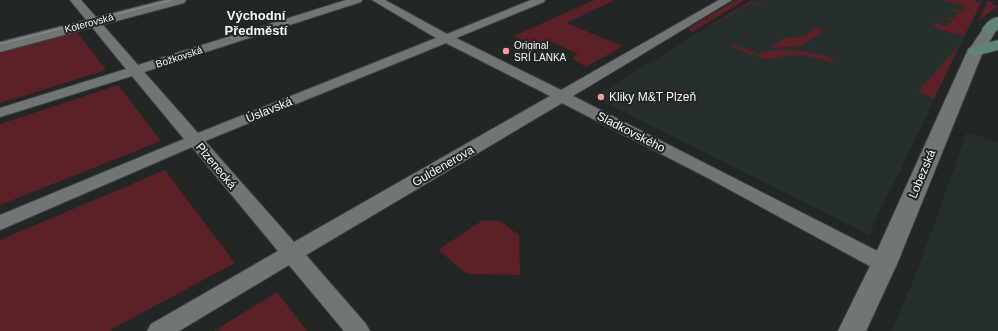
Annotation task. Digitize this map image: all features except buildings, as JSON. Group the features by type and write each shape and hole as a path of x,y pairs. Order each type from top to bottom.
{"street":[{"name":"Plzenecká","path":"75,0 358,331"},
{"name":"Koterovská","path":"0,47 150,0"},
{"name":"Koterovská","path":"0,38 179,0"},
{"name":"Božkovská","path":"0,113 357,0"},
{"name":"Sladkovského","path":"377,0 446,38 759,197 884,264"},
{"name":"Úslavská","path":"0,223 195,140 540,0"},
{"name":"Guldenerova","path":"159,331 561,97 721,1"},
{"name":"Lobezská","path":"852,331 991,38"}],"shaded area":[{"path":"594,0 615,0 566,23 623,46 586,67 572,58 578,54 550,41 537,47 514,36"},
{"path":"736,0 745,0 692,32 690,31 689,28"},
{"path":"751,0 983,0 928,110 928,113 869,235 594,97"},
{"path":"942,0 971,0 981,3 964,36 940,30 933,25 935,23 947,26 952,20 942,17 954,18 959,13 950,10 951,9 961,11 966,6"},
{"path":"988,1 994,2 991,4 998,6 978,21"},
{"path":"749,2 759,3 762,5 750,4 701,31"},
{"path":"817,28 821,28 821,33 801,46 770,48 784,38 804,36"},
{"path":"76,31 106,70 0,103 0,52"},
{"path":"960,44 934,99 919,91 920,89"},
{"path":"734,45 760,54 777,50 798,50 835,59 831,63 806,56 790,55 767,59 757,57 759,55 754,53 751,55 731,46"},
{"path":"118,85 161,141 0,205 0,124"},
{"path":"967,132 998,142 998,331 892,331 920,264"},
{"path":"165,170 235,263 108,331 0,331 0,240"},
{"path":"483,220 500,221 519,235 520,275 467,274 438,250"},
{"path":"277,292 307,331 214,331"}],"tram line":[{"path":"0,44 172,0"}],"place":[{"name":"Original SRÍ LANKA","path":"506,51"},
{"name":"Kliky M&T Plzeň","path":"601,97"}],"district":[{"name":"Východní Předměstí","path":"256,22"}]}
